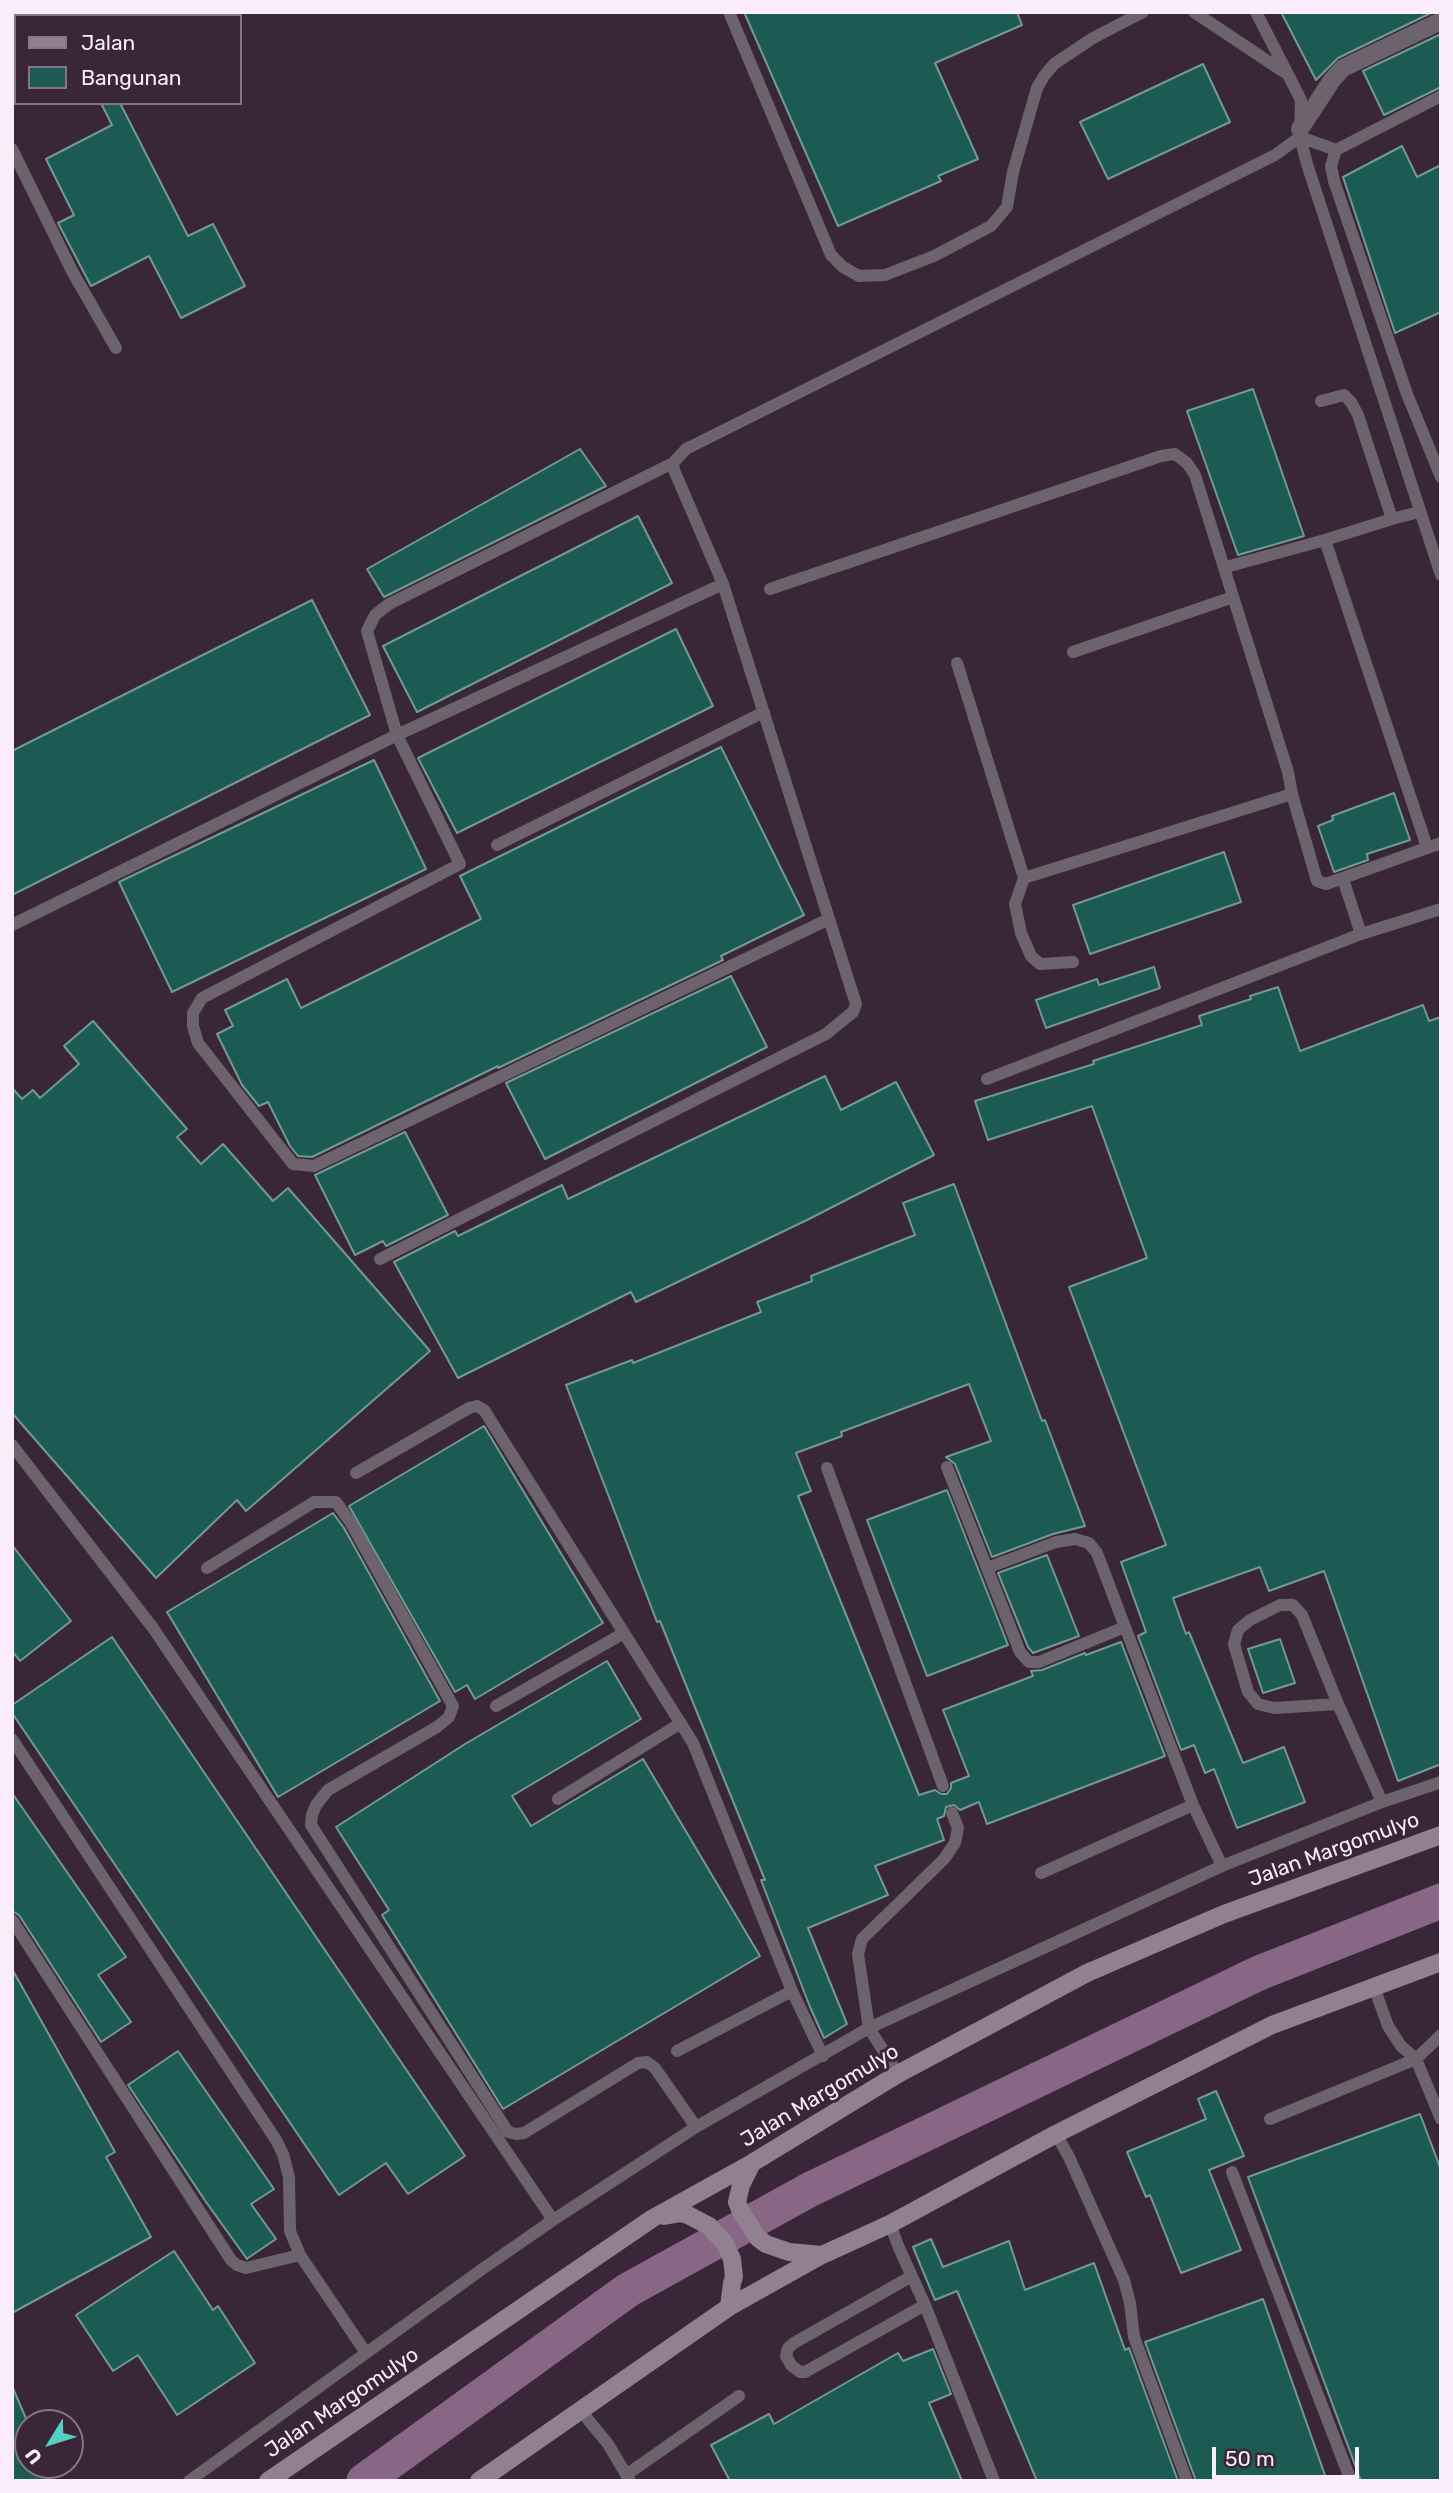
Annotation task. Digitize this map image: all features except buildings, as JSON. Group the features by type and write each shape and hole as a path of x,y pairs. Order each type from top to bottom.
{"main road":[{"name":"Jalan Margomulyo","path":"268,2481 653,2218 752,2164 898,2074 1087,1973 1224,1914 1441,1835"},
{"path":"479,2481 729,2307 822,2255 890,2224 1056,2134 1272,2025 1441,1962"},
{"path":"752,2164 741,2185 737,2202 758,2238 766,2244 789,2252 822,2255"},
{"path":"653,2218 681,2213 688,2215 709,2226 724,2242 732,2259 734,2277 729,2307"}],"street":[{"path":"1300,133 1332,80 1343,68 1441,21"}],"lane":[{"path":"729,12 831,255 843,267 859,276 885,275 934,256 992,226 1007,207 1013,172 1037,88 1044,76 1054,64 1093,38 1143,12"},
{"path":"1194,12 1285,72"},
{"path":"1256,12 1301,100 1300,133 1441,576"},
{"path":"1441,96 1336,150 1331,166 1407,394 1441,477"},
{"path":"1300,133 1336,150"},
{"path":"829,919 314,1166 293,1164 198,1043 192,1026 193,1013 202,998 460,864 397,735 367,631 375,615 389,604 673,463 686,449 1275,155 1300,133"},
{"path":"12,149 72,271 116,348"},
{"path":"1321,401 1344,395 1351,402 1366,438 1392,519"},
{"path":"770,589 1161,456 1175,454 1195,474 1226,567 1317,881 1326,884 1441,843"},
{"path":"380,1259 826,1034 853,1012 856,1004 723,584 673,463"},
{"path":"1226,567 1419,512"},
{"path":"1325,540 1427,846"},
{"path":"12,925 397,735 723,584"},
{"path":"1073,652 1233,597"},
{"path":"957,663 1024,878 1015,904 1021,933 1031,956 1040,964 1073,962"},
{"path":"497,845 764,712"},
{"path":"1024,878 1292,794"},
{"path":"1343,878 1362,934"},
{"path":"987,1079 1362,934 1441,909"},
{"path":"356,1473 469,1408 477,1406 484,1410 693,1742 792,1991 823,2056"},
{"path":"12,1445 153,1628 553,2220"},
{"path":"947,1467 1020,1652 1029,1662 1040,1662 1125,1627"},
{"path":"827,1468 943,1786"},
{"path":"207,1569 314,1502 336,1502 351,1523 453,1706 449,1717 437,1727 328,1790 316,1805 311,1825 508,2132 524,2133 638,2063 647,2062 655,2068 696,2127"},
{"path":"987,1568 1056,1542 1075,1539 1089,1543 1097,1553 1193,1805 1222,1866"},
{"path":"1338,1704 1274,1709 1258,1704 1248,1692 1234,1644 1238,1630 1250,1620 1280,1605 1293,1605 1302,1615 1381,1802"},
{"path":"496,1706 624,1633"},
{"path":"558,1799 681,1723"},
{"path":"12,1739 279,2147 289,2177 290,2231 300,2255 366,2353"},
{"path":"189,2481 553,2220 696,2127 870,2028 1222,1866 1381,1802 1441,1782"},
{"path":"1041,1873 1193,1805"},
{"path":"898,2074 870,2028 858,1954 862,1939 956,1843 958,1828 952,1813"},
{"path":"12,1920 231,2260 241,2268 246,2268 300,2255"},
{"path":"1374,1987 1388,2026 1401,2046 1416,2059 1441,2119"},
{"path":"677,2051 792,1991"},
{"path":"1270,2119 1416,2059 1441,2035"},
{"path":"1056,2134 1124,2280 1134,2337 1187,2481"},
{"path":"1233,2172 1350,2481"},
{"path":"890,2224 994,2481"},
{"path":"912,2277 794,2343 788,2348 786,2356 791,2365 800,2372 805,2372 925,2305"},
{"path":"581,2411 608,2444 628,2478 739,2396"}],"waterway":[{"path":"364,2481 628,2290 809,2190 1259,1973 1441,1901"}]}
